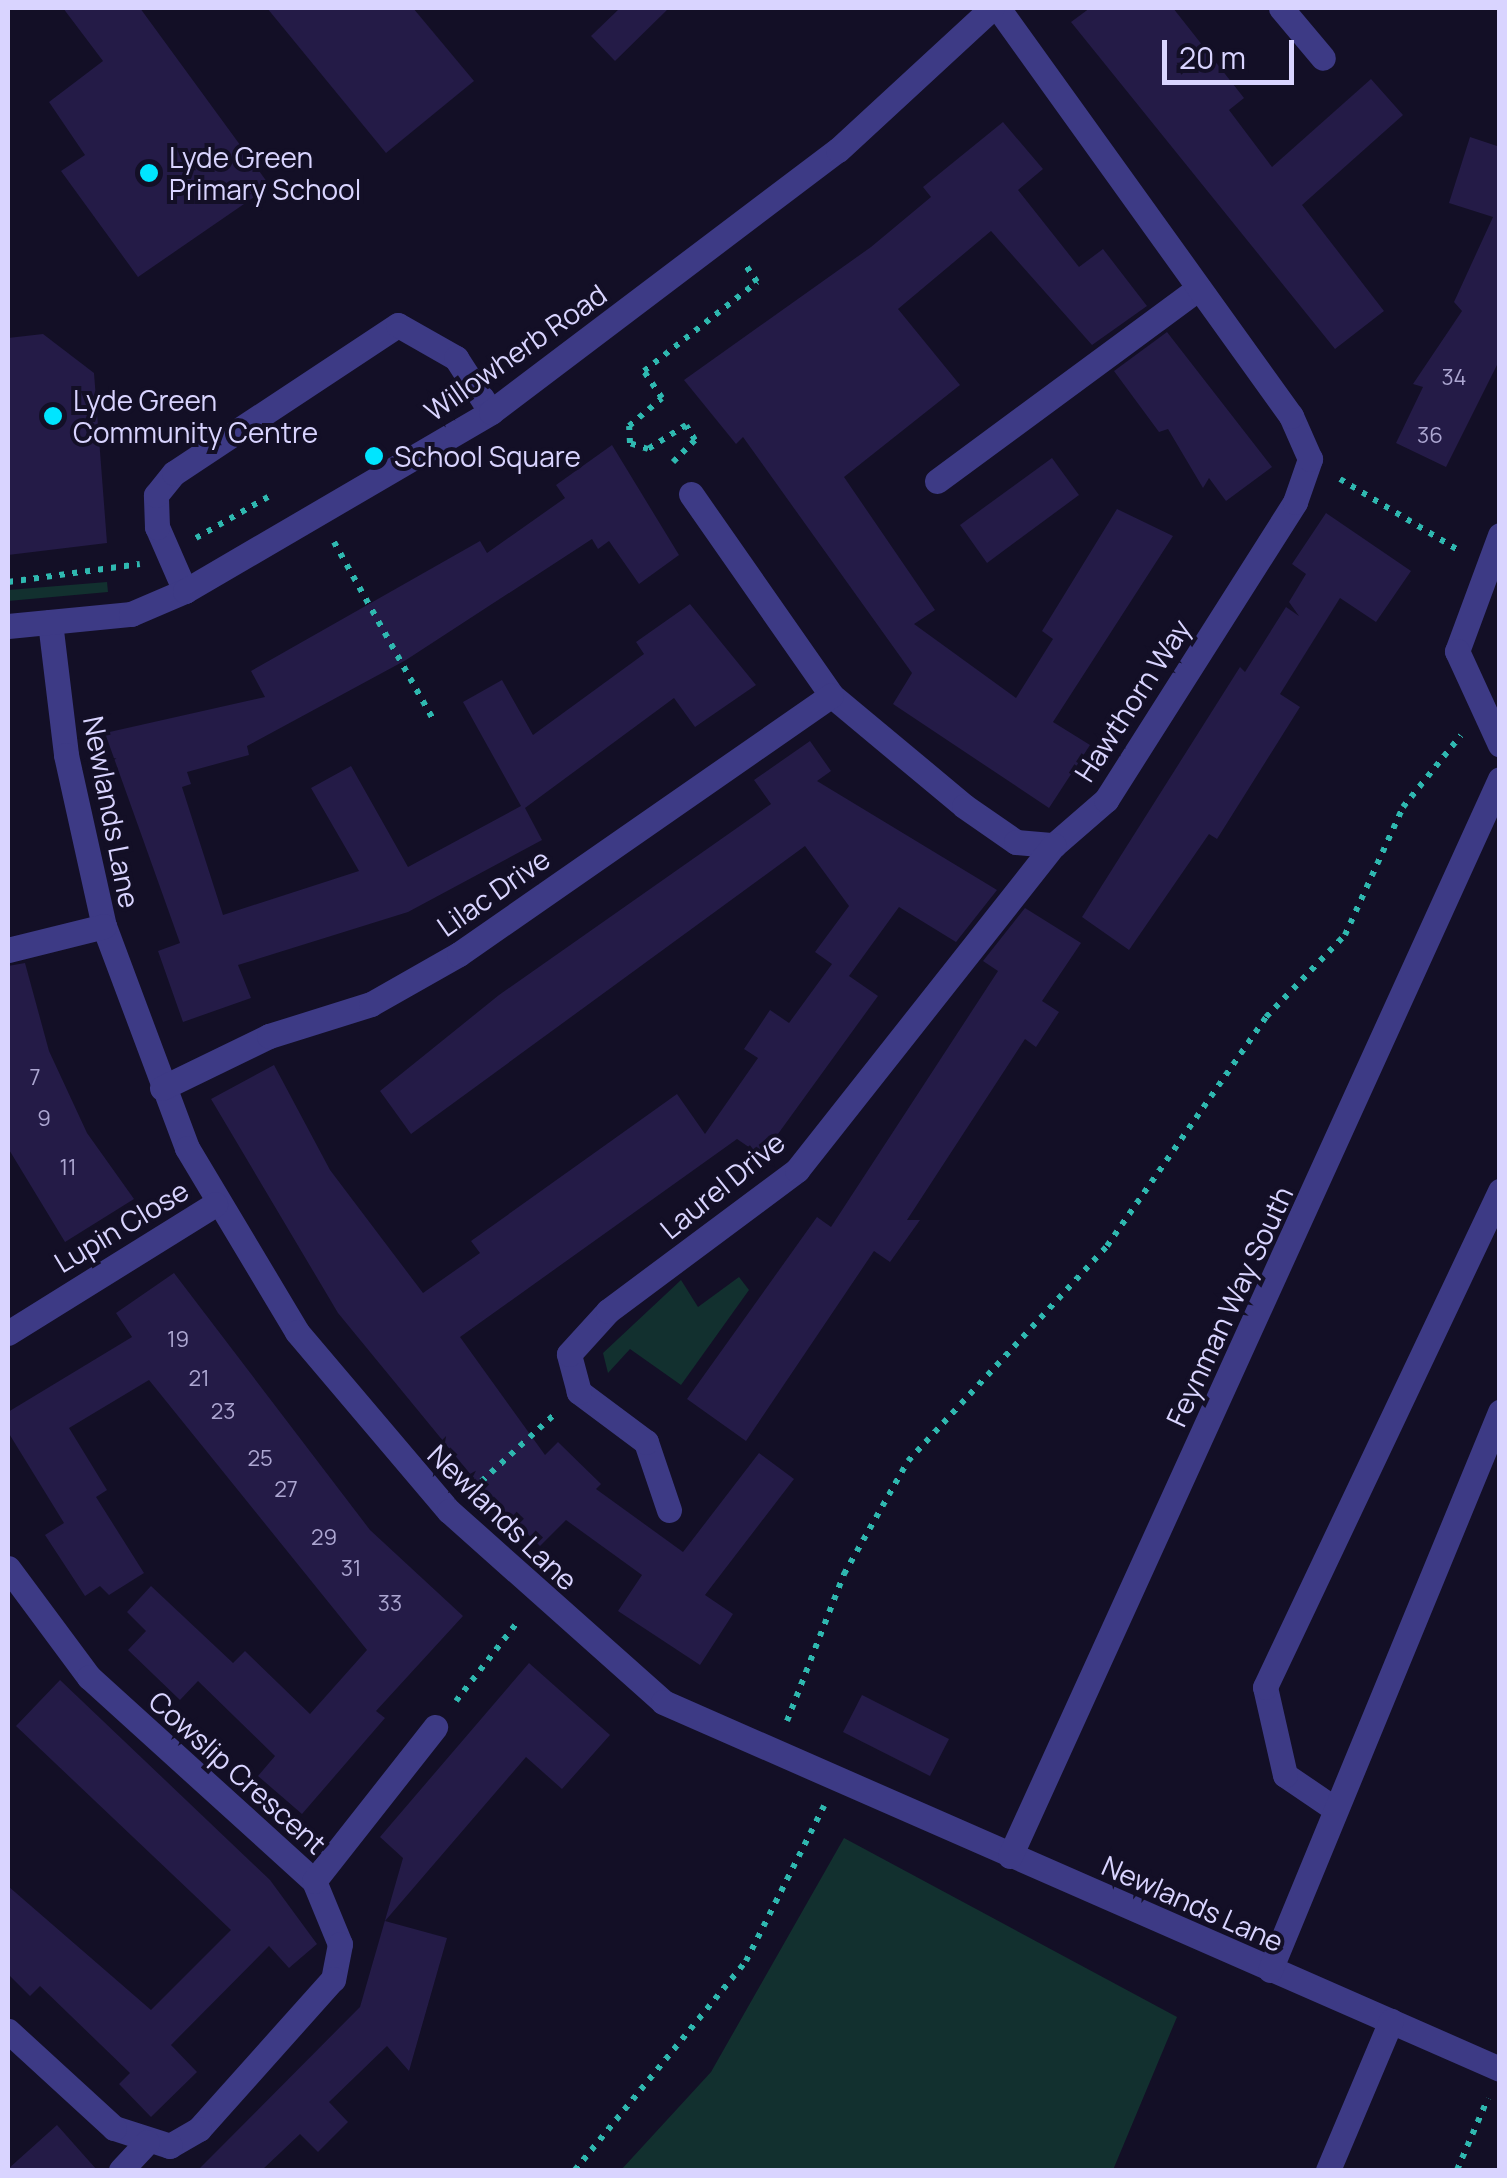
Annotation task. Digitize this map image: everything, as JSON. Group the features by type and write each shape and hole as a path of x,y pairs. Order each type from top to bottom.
{"street":[{"name":"Willowherb Road","path":"8,626 130,614 185,591 491,412 726,238 940,64 995,8"},
{"path":"995,8 1291,416 1310,459"},
{"path":"1281,8 1323,58"},
{"path":"937,480 1199,288"},
{"path":"185,591 166,554 156,495 174,473 398,325 456,358 491,412"},
{"name":"Hawthorn Way","path":"1054,845 1106,800 1294,502 1310,459"},
{"path":"691,494 832,695 1016,842 1054,845"},
{"path":"1498,734 1458,651 1500,535"},
{"name":"Newlands Lane","path":"50,622 66,756 104,926 162,1088 215,1204 307,1346 449,1511 536,1594 663,1702 1392,2021 1496,2079"},
{"name":"Lilac Drive","path":"162,1088 270,1036 371,1004 459,954 832,695"},
{"name":"Feynman Way South","path":"1010,1856 1500,779"},
{"name":"Laurel Drive","path":"579,1392 569,1354 608,1311 797,1170 1054,845"},
{"path":"8,950 104,926"},
{"path":"1335,1809 1285,1775 1265,1687 1500,1190"},
{"name":"Lupin Close","path":"8,1332 215,1204"},
{"path":"579,1392 646,1442 669,1510"},
{"path":"1270,1970 1500,1412"},
{"name":"Cowslip Crescent","path":"8,1568 89,1677 314,1880 335,1918 333,1979 199,2129 170,2146 147,2142"},
{"path":"314,1880 436,1727"},
{"path":"1328,2170 1392,2021"},
{"path":"8,2031 114,2128 147,2142 121,2170"}],"path":[{"path":"691,494 668,499 656,481 690,448 693,430 677,427 648,448 627,434 662,398 644,371 758,282 726,238"},
{"path":"1310,459 1445,542"},
{"path":"8,582 104,573 166,554 286,488"},
{"path":"318,515 434,721"},
{"path":"775,1752 844,1574 908,1461 1107,1246 1266,1018 1345,936 1404,807 1457,737 1498,734"},
{"path":"449,1511 579,1392"},
{"path":"436,1727 536,1594"},
{"path":"575,2170 746,1961 837,1780"},
{"path":"1457,2170 1496,2079"}],"green space":[{"path":"107,582 108,592 8,601 8,590"},
{"path":"739,1277 749,1290 681,1385 630,1349 608,1373 603,1353 681,1280 698,1307"},
{"path":"844,1838 1177,2017 1113,2170 621,2170 711,2072"}],"building":[{"path":"63,8 140,8 270,186 138,277 61,171 85,155 49,102 103,61"},
{"path":"267,8 413,8 474,81 386,153"},
{"path":"620,8 669,8 615,61 591,36"},
{"path":"1090,8 1173,8 1244,98 1229,110 1272,167 1371,79 1403,115 1302,205 1384,311 1335,349 1071,22"},
{"path":"1003,122 1043,169 1018,190 1079,267 1103,249 1147,306 1092,345 991,231 898,309 960,385 844,477 935,610 914,624 1016,698 1053,639 1042,631 1117,509 1173,536 1053,722 1090,745 1049,808 893,704 912,673 743,437 736,444 684,380 871,247 931,197 923,187"},
{"path":"1470,137 1500,147 1500,359 1446,467 1396,443 1423,387 1413,384 1462,311 1454,302 1493,217 1449,203"},
{"path":"1167,332 1272,467 1226,501 1209,478 1203,488 1168,429 1159,432 1114,371"},
{"name":"Lyde Green Community Centre","path":"43,334 94,373 107,543 8,555 8,338"},
{"path":"612,445 679,555 639,584 609,541 598,549 592,539 406,660 247,746 249,755 187,772 191,784 182,787 223,915 359,871 311,788 351,766 408,867 521,806 463,702 502,680 533,735 644,654 636,642 690,604 756,685 695,727 674,698 525,808 542,840 408,912 238,965 251,998 183,1022 158,951 180,943 105,733 265,697 251,671 480,541 487,553 565,498 556,485"},
{"path":"1052,458 1079,495 987,563 960,525"},
{"path":"1326,513 1411,571 1376,622 1340,598 1280,694 1300,707 1217,839 1209,834 1129,950 1082,917 1240,667 1245,672 1286,607 1299,616 1289,602 1306,574 1292,564"},
{"path":"810,741 831,771 817,781 997,890 956,942 899,907 849,976 878,996 762,1156 737,1139 460,1337 545,1455 558,1442 601,1484 596,1489 683,1552 759,1453 794,1479 705,1595 733,1614 700,1665 618,1611 642,1575 566,1520 540,1546 485,1492 338,1313 211,1099 274,1065 330,1170 423,1293 480,1253 471,1241 677,1094 705,1134 758,1058 744,1049 770,1010 789,1023 832,964 815,952 849,906 805,846 411,1134 380,1091 499,995 771,804 754,780"},
{"path":"1025,908 1081,943 1042,1001 1059,1012 1036,1047 1025,1039 907,1220 920,1220 890,1262 874,1251 746,1441 687,1399 817,1217 831,1227 998,971 983,961"},
{"path":"25,963 49,1051 87,1133 134,1199 65,1242 8,1148 8,966"},
{"path":"174,1273 370,1530 463,1616 376,1711 385,1718 302,1814 258,1776 275,1756 198,1681 180,1700 128,1650 146,1631 127,1612 151,1586 233,1663 245,1651 310,1714 367,1650 149,1380 69,1428 107,1490 96,1497 144,1573 109,1595 100,1586 85,1596 45,1535 64,1523 8,1432 8,1412 132,1337 116,1313"},
{"path":"529,1663 610,1735 562,1789 526,1757 385,1921 447,1938 409,2071 387,2046 329,2102 348,2122 318,2152 300,2134 262,2170 198,2170 360,2007 403,1858 380,1837"},
{"path":"60,1680 270,1880 317,1944 289,1968 269,1946 171,2045 197,2072 151,2117 119,2084 130,2073 40,1986 30,1996 8,1974 8,1886 151,2010 231,1930 16,1726"},
{"path":"862,1695 949,1739 930,1776 843,1732"},
{"path":"57,2125 97,2170 8,2170 8,2169"}],"place":[{"name":"Lyde Green Primary School","path":"149,173"},
{"name":"Lyde Green Community Centre","path":"53,416"},
{"name":"School Square","path":"374,456"}]}
